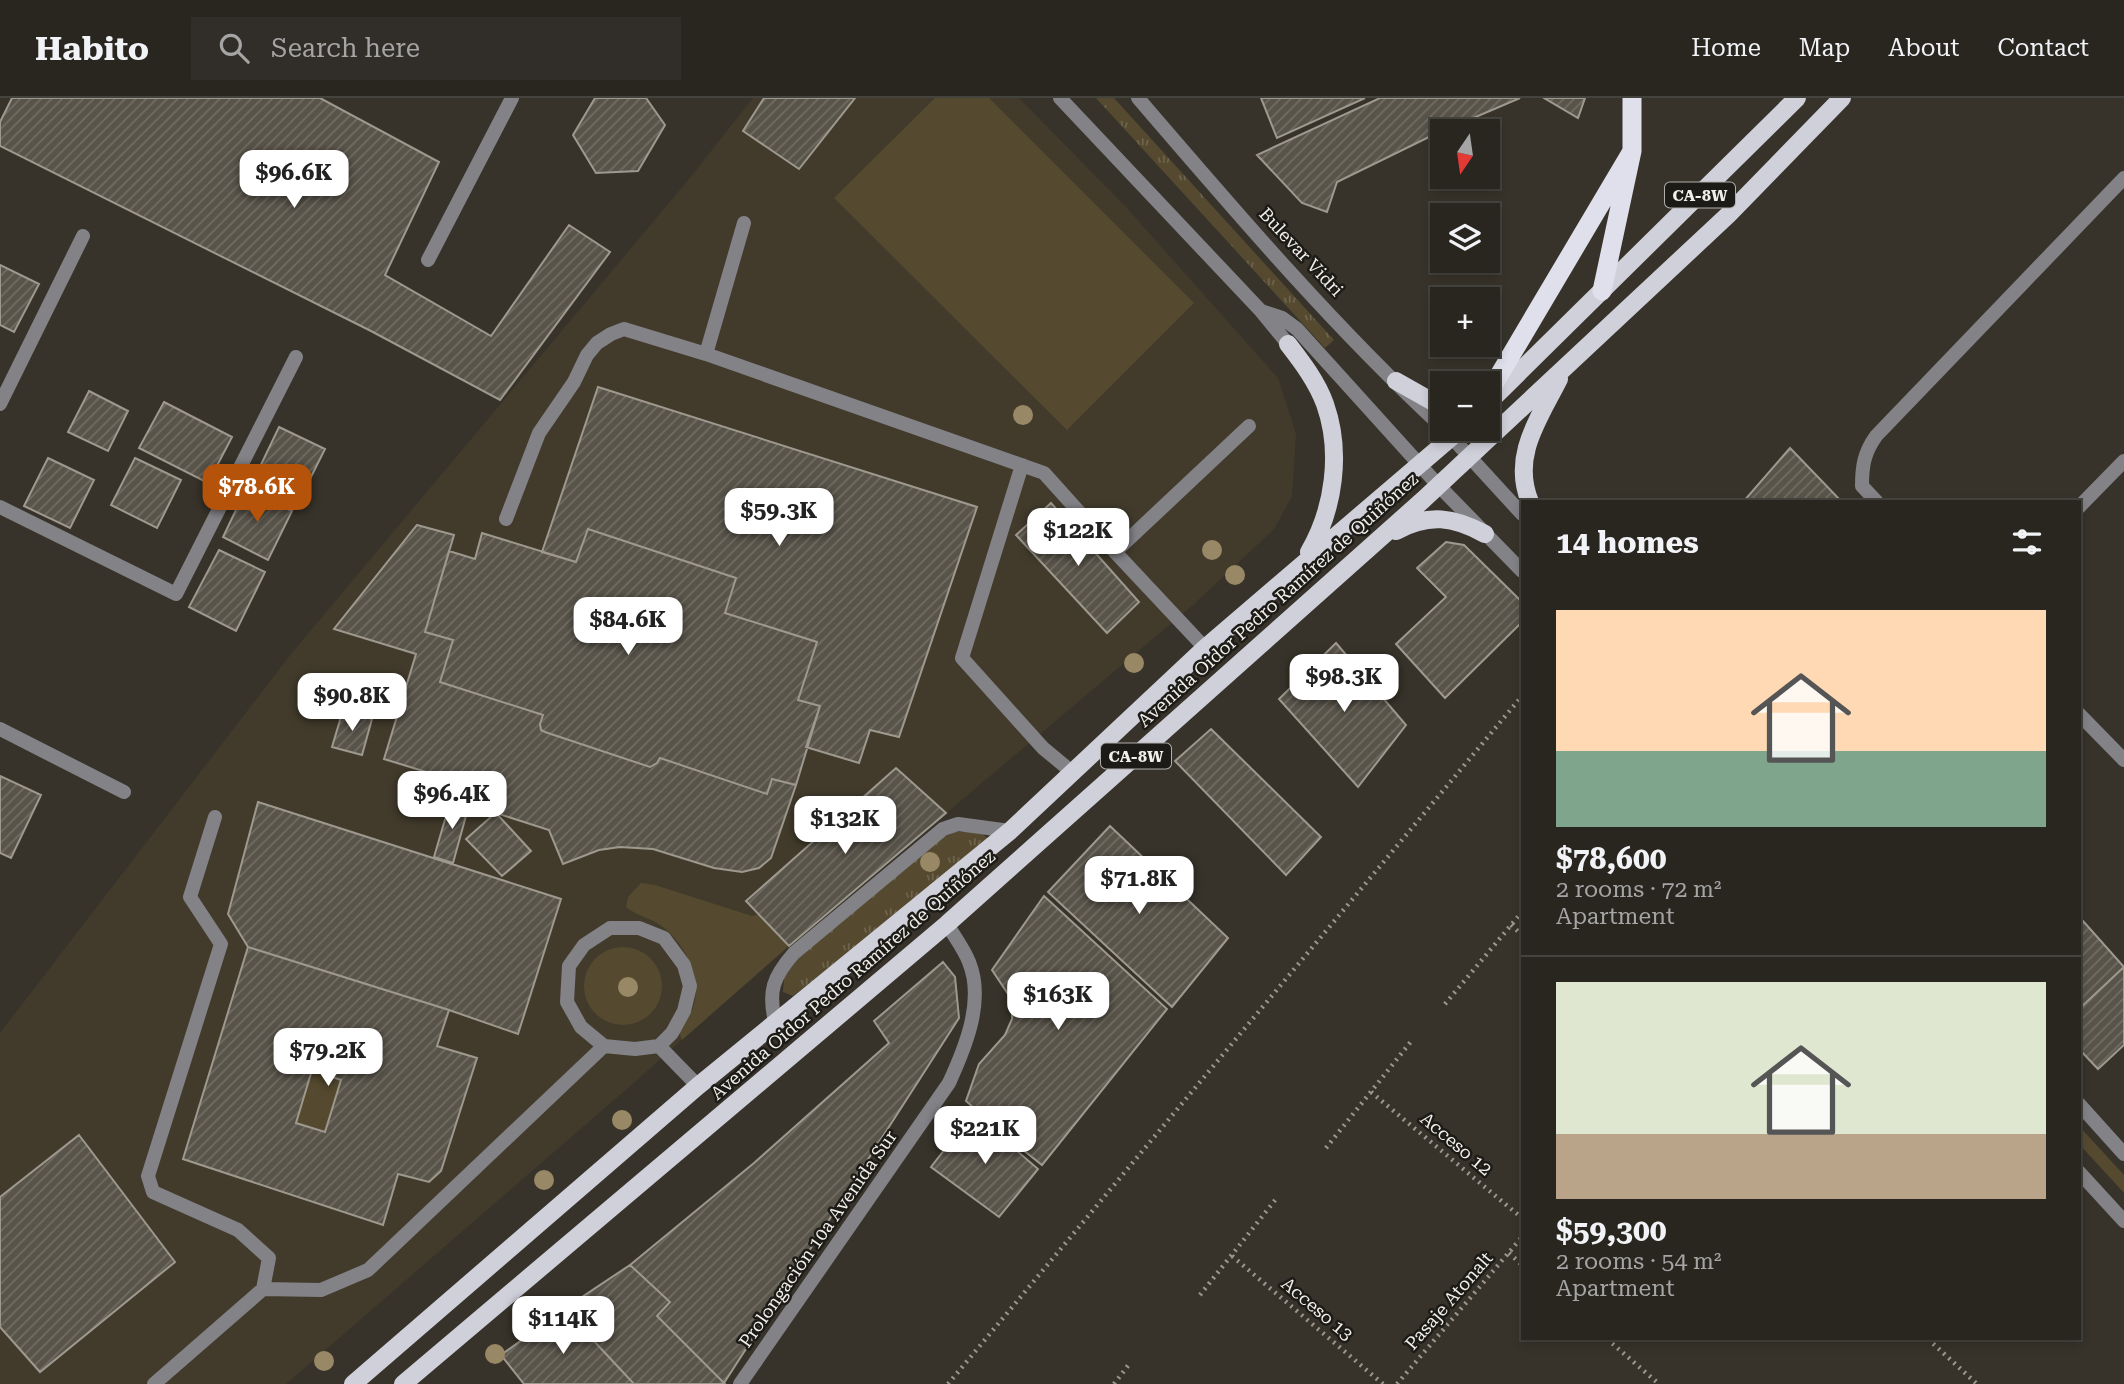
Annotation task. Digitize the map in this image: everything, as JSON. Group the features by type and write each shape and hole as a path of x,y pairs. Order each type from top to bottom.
{"highway":[{"path":"1602,291 1632,151 1632,98"},
{"path":"1500,374 1632,151"}],"main road":[{"name":"CA-8W","path":"1500,391 1797,98"},
{"name":"Avenida Oidor Pedro Ramírez de Quiñónez","path":"403,1384 947,924 1369,548 1728,215 1842,98"},
{"path":"1288,344 1303,364 1325,404 1333,444 1334,466 1328,510 1320,533 1303,563"},
{"path":"1529,500 1523,481 1523,460 1536,423 1566,366"},
{"path":"1396,381 1430,400"},
{"name":"Avenida Oidor Pedro Ramírez de Quiñónez","path":"353,1384 698,1086 1010,831 1205,648 1420,465 1441,441"},
{"path":"1369,548 1404,527 1420,521 1440,519 1463,522 1485,534"}],"street":[{"path":"428,260 512,98"},
{"path":"1060,98 1261,311 1288,344"},
{"name":"Bulevar Vidri","path":"1138,98 1286,266 1396,381 1430,412"},
{"path":"1875,500 1862,486 1862,465 1867,449 1876,436 2124,178"},
{"path":"706,354 744,223"},
{"path":"0,404 83,236"},
{"path":"1261,311 1282,318 1297,329 1438,485 1521,569"},
{"path":"506,519 539,433 574,382 587,355 597,343 624,329 706,354 1044,473 1205,648"},
{"path":"0,507 176,594 296,357"},
{"path":"1115,552 1249,426"},
{"name":"Bulevar Vidri","path":"1458,441 1521,513"},
{"path":"2081,505 2124,461"},
{"path":"1022,465 962,658 1044,748 1072,772"},
{"path":"2081,716 2123,758"},
{"path":"0,729 124,792"},
{"path":"154,1384 263,1289 269,1258 238,1230 153,1192 148,1176 221,944 190,897 215,817"},
{"path":"775,1022 771,1001 773,985 781,968 794,953 943,829 958,824 1010,831"},
{"name":"Prolongación 10a Avenida Sur","path":"740,1384 949,1083 965,1048 973,1013 974,982 969,962 947,924"},
{"path":"610,928 639,928 664,938 684,965 690,986 684,1011 673,1033 659,1046 635,1049 604,1046 581,1027 567,1002 569,966 584,945 610,928"},
{"path":"263,1289 321,1290 368,1270 604,1046"},
{"path":"659,1046 698,1086"},
{"path":"2081,1106 2124,1154"},
{"path":"2081,1174 2124,1221"}],"path":[{"path":"948,1384 1521,697"},
{"path":"1445,1004 1521,913"},
{"path":"1511,925 1521,934"},
{"path":"1326,1148 1413,1039"},
{"name":"Acceso 12","path":"1371,1091 1521,1217"},
{"path":"1200,1295 1276,1199"},
{"name":"Pasaje Atonalt","path":"1397,1384 1521,1238"},
{"path":"1509,1253 1521,1264"},
{"name":"Acceso 13","path":"1232,1256 1383,1384"},
{"path":"1608,1340 1659,1384"},
{"path":"1929,1340 1977,1384"},
{"path":"1114,1384 1130,1363"}],"shaded area":[{"path":"753,98 1019,98 1126,207 1278,378 1296,434 1292,496 1274,529 1193,605 753,976 286,1384 0,1384 0,1033 291,654 689,179"}],"green space":[{"path":"935,98 989,98 1194,303 1067,430 834,198"},
{"path":"1096,98 1114,98 1334,340 1325,348"},
{"path":"956,832 980,832 991,841 793,996 783,992 784,978 797,958 943,837"},
{"path":"641,883 752,916 759,914 789,946 682,1040 679,1031 692,1011 695,996 693,973 684,950 669,932 656,922 626,907 628,897"},
{"path":"623,947 638,950 655,964 662,986 659,1001 645,1018 623,1025 608,1022 591,1008 584,986 587,971 601,954"},
{"path":"312,1070 341,1080 325,1132 296,1123"},
{"path":"2081,1128 2124,1175 2124,1193 2081,1146"}],"building":[{"path":"12,98 320,98 439,162 385,275 491,336 569,225 610,252 500,400 371,331 0,146 0,122"},
{"path":"595,98 646,98 665,125 638,171 596,173 573,135"},
{"path":"764,98 855,98 799,169 743,131"},
{"path":"1261,98 1365,98 1277,138"},
{"path":"1380,98 1520,98 1471,119 1430,119 1430,136 1337,182 1327,212 1302,203 1257,155"},
{"path":"1544,98 1585,98 1578,118"},
{"path":"0,265 39,284 14,332 0,325"},
{"path":"598,387 977,507 899,737 870,730 859,763 806,747 820,706 798,700 817,642 725,613 736,578 588,529 576,562 542,552"},
{"path":"89,391 128,411 108,451 68,432"},
{"path":"164,402 232,437 208,483 139,448"},
{"path":"279,427 325,449 301,497 256,475"},
{"path":"1790,448 1840,500 1745,500"},
{"path":"48,458 94,480 70,528 24,506"},
{"path":"135,458 181,480 157,528 111,505"},
{"path":"246,489 292,511 268,560 223,537"},
{"path":"1051,503 1139,602 1107,633 1016,535"},
{"path":"417,525 454,535 425,632 453,640 440,682 543,715 540,724 541,730 545,732 650,767 660,758 767,794 772,779 796,785 771,858 759,868 742,872 714,868 653,849 620,847 599,850 563,864 549,830 496,813 531,851 502,876 466,839 492,816 487,811 431,793 436,775 384,759 416,654 334,629"},
{"path":"588,529 736,578 725,613 817,642 798,700 820,706 796,785 772,779 767,794 660,758 650,767 545,732 541,730 540,724 543,715 440,682 453,640 425,632 449,551 475,559 482,533 576,562"},
{"path":"1446,542 1464,545 1521,601 1521,623 1445,698 1396,644 1446,597 1417,568"},
{"path":"219,550 265,572 236,631 189,607"},
{"path":"1336,643 1406,725 1358,787 1279,699"},
{"path":"343,710 372,719 362,755 332,747"},
{"path":"1211,729 1321,837 1286,875 1175,761"},
{"path":"896,768 946,813 789,946 746,901"},
{"path":"0,776 41,795 11,858 0,853"},
{"path":"451,799 469,805 453,863 434,857"},
{"path":"258,802 561,899 518,1034 248,947 228,914"},
{"path":"1110,826 1228,938 1172,1007 1048,892"},
{"path":"1044,896 1167,1009 1042,1165 966,1101 979,1064 1005,1035 1012,1019 1012,1000 992,970"},
{"path":"2083,921 2124,967 2081,1007"},
{"path":"248,947 449,1010 437,1046 477,1058 441,1171 429,1182 398,1174 383,1225 183,1159","holes":["312,1070 341,1080 325,1132 296,1123"]},
{"path":"943,962 955,977 959,1018 724,1383 657,1316 670,1302 630,1265 754,1163 889,1043 874,1021"},
{"path":"2124,967 2124,1045 2098,1069 2081,1051 2081,1007"},
{"path":"973,1113 1038,1169 999,1217 931,1167"},
{"path":"79,1135 175,1262 40,1372 0,1327 0,1197"},
{"path":"630,1265 670,1302 657,1316 725,1384 634,1384 564,1309"},
{"path":"564,1309 634,1384 524,1384 501,1355"}]}
